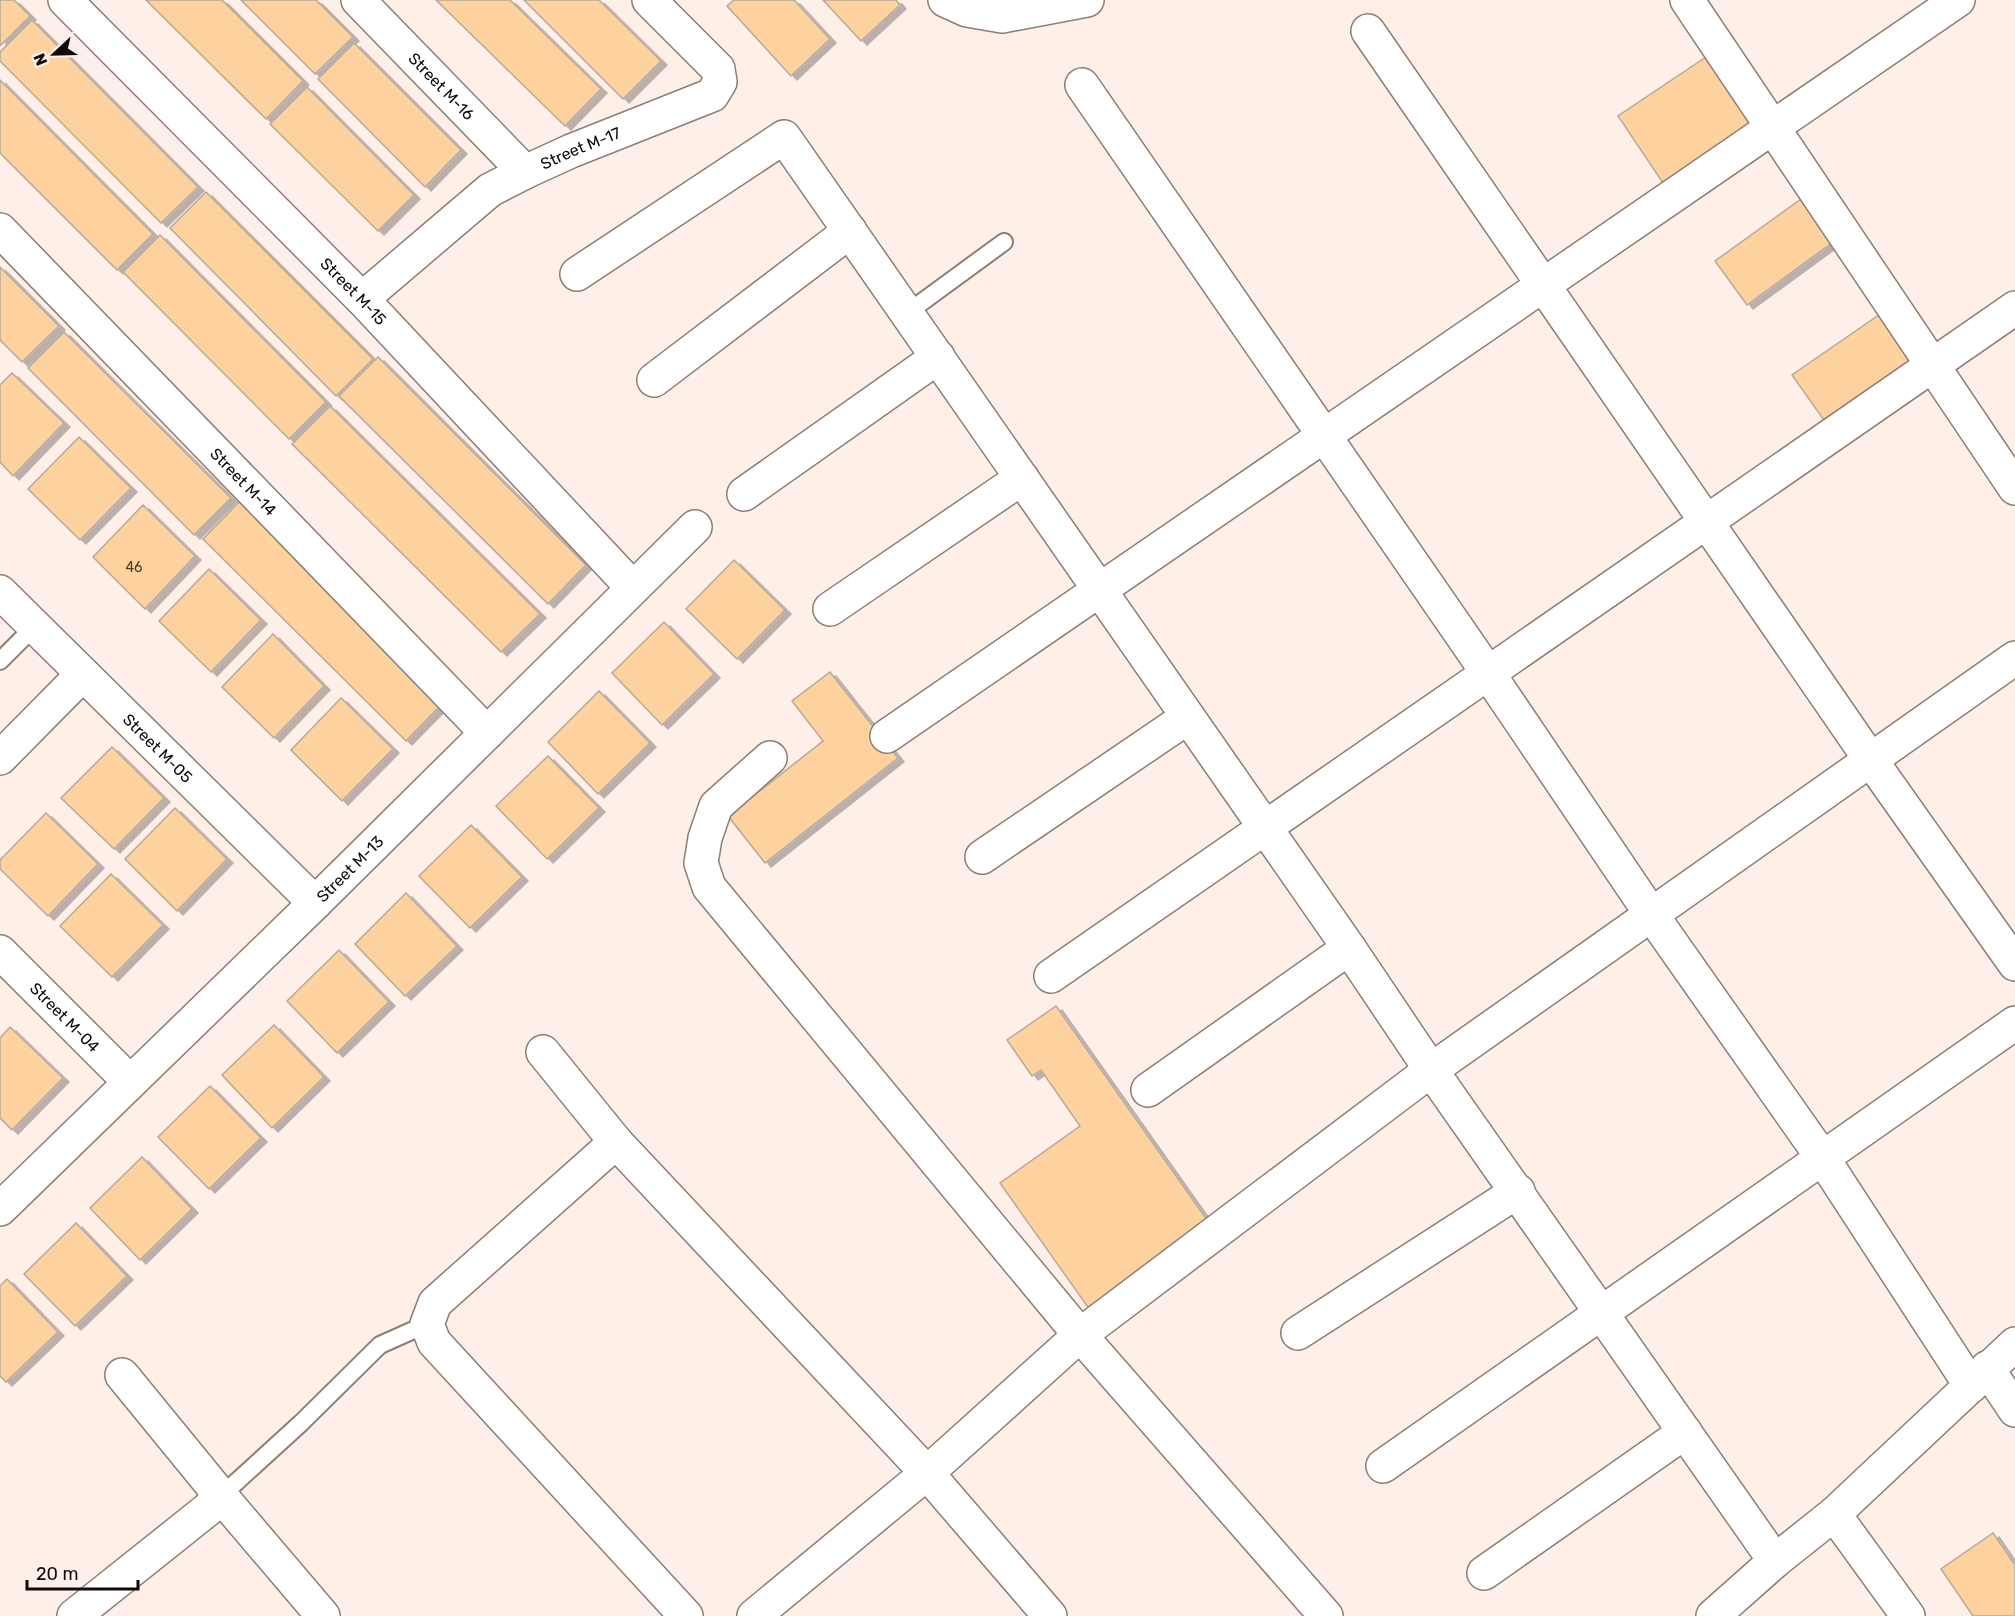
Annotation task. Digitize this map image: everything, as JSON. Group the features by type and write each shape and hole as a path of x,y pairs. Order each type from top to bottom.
{"street":[{"name":"Street M-15","path":"65,0 362,299 633,588"},
{"name":"Street M-16","path":"358,0 525,172"},
{"name":"Street M-17","path":"362,299 490,190 525,172 712,95 720,82 718,69 649,0"},
{"path":"945,0 967,10 1087,0"},
{"path":"1687,0 2015,488"},
{"path":"887,736 1958,0"},
{"path":"1368,31 1870,759 2015,964"},
{"path":"1082,85 1652,914 1822,1157 1979,1377 2015,1410"},
{"path":"577,274 784,136 1349,948 1431,1070 1776,1561"},
{"name":"Street M-14","path":"0,230 487,733"},
{"path":"654,380 850,231"},
{"path":"1051,976 2015,308"},
{"path":"744,494 938,357"},
{"path":"830,609 1022,478"},
{"name":"Street M-13","path":"0,1209 315,903 695,527"},
{"name":"Street M-05","path":"0,592 315,903"},
{"path":"754,1616 927,1473 1080,1335 1431,1070 2015,658"},
{"path":"0,758 83,674"},
{"path":"982,857 1188,717"},
{"path":"770,758 716,806 705,838 701,863 708,887 1080,1335 1326,1616"},
{"path":"1148,1090 1349,948"},
{"name":"Street M-04","path":"0,952 130,1082"},
{"path":"1383,1466 2015,1023"},
{"path":"543,1052 616,1142 927,1473 1050,1616"},
{"path":"616,1142 435,1303 428,1324 434,1342 686,1616"},
{"path":"1298,1333 1518,1191"},
{"path":"1713,1616 1834,1514 2015,1344"},
{"path":"122,1375 323,1616"},
{"path":"1484,1573 1686,1432"},
{"path":"74,1616 207,1510 221,1496"},
{"path":"1834,1514 1908,1616"}],"lane":[{"path":"907,313 1004,242"},
{"path":"0,661 34,626"},
{"path":"221,1496 380,1346 428,1324"}],"building":[{"path":"0,0 14,0 30,16 0,46"},
{"path":"146,0 222,0 303,81 266,119"},
{"path":"241,0 316,0 353,37 315,74"},
{"path":"436,0 510,0 601,89 565,126"},
{"path":"524,0 599,0 661,61 623,99"},
{"path":"734,0 794,0 830,39 791,76 727,6"},
{"path":"823,0 896,0 900,5 861,41"},
{"path":"32,20 198,187 161,223 0,61 0,52"},
{"path":"354,43 461,150 425,187 318,79"},
{"path":"1706,57 1751,124 1663,183 1618,116"},
{"path":"0,80 153,234 117,270 0,153"},
{"path":"307,87 414,195 378,231 270,124"},
{"path":"206,192 373,359 336,396 170,228"},
{"path":"1805,196 1836,240 1747,305 1715,261"},
{"path":"160,235 326,402 289,439 123,272"},
{"path":"0,267 59,326 22,362 0,340"},
{"path":"1886,310 1919,358 1826,423 1792,375"},
{"path":"64,332 231,498 194,535 28,368"},
{"path":"378,357 586,565 548,604 339,396"},
{"path":"12,373 64,423 13,476 0,462 0,385"},
{"path":"330,406 540,614 501,652 292,444"},
{"path":"79,437 131,488 80,540 28,489"},
{"path":"240,501 443,703 406,741 203,539"},
{"path":"143,505 195,556 145,609 93,557"},
{"path":"734,560 785,610 737,659 686,609"},
{"path":"209,569 261,620 211,672 159,621"},
{"path":"664,622 714,674 662,725 612,673"},
{"path":"273,634 324,686 274,738 222,687"},
{"path":"830,672 898,758 765,863 728,816 823,741 792,701"},
{"path":"599,691 650,743 598,794 548,742"},
{"path":"341,698 393,749 342,801 291,750"},
{"path":"112,747 164,798 114,849 61,798"},
{"path":"548,756 599,808 547,859 496,806"},
{"path":"175,808 227,859 177,911 125,859"},
{"path":"46,813 98,864 48,916 0,869 0,860"},
{"path":"471,825 522,877 470,928 419,876"},
{"path":"111,874 163,925 112,977 60,926"},
{"path":"406,893 457,946 405,996 355,944"},
{"path":"339,950 389,1002 337,1053 287,1001"},
{"path":"1056,1006 1210,1224 1090,1310 1000,1183 1080,1126 1041,1070 1032,1076 1007,1040"},
{"path":"274,1025 324,1077 272,1128 222,1075"},
{"path":"10,1027 63,1078 12,1130 0,1118 0,1038"},
{"path":"210,1086 261,1138 209,1189 158,1137"},
{"path":"142,1157 192,1209 140,1260 90,1208"},
{"path":"76,1223 127,1276 75,1326 24,1274"},
{"path":"7,1279 58,1332 6,1382 0,1376 0,1286"},
{"path":"1993,1533 2015,1565 2015,1616 1973,1616 1941,1569"}]}
